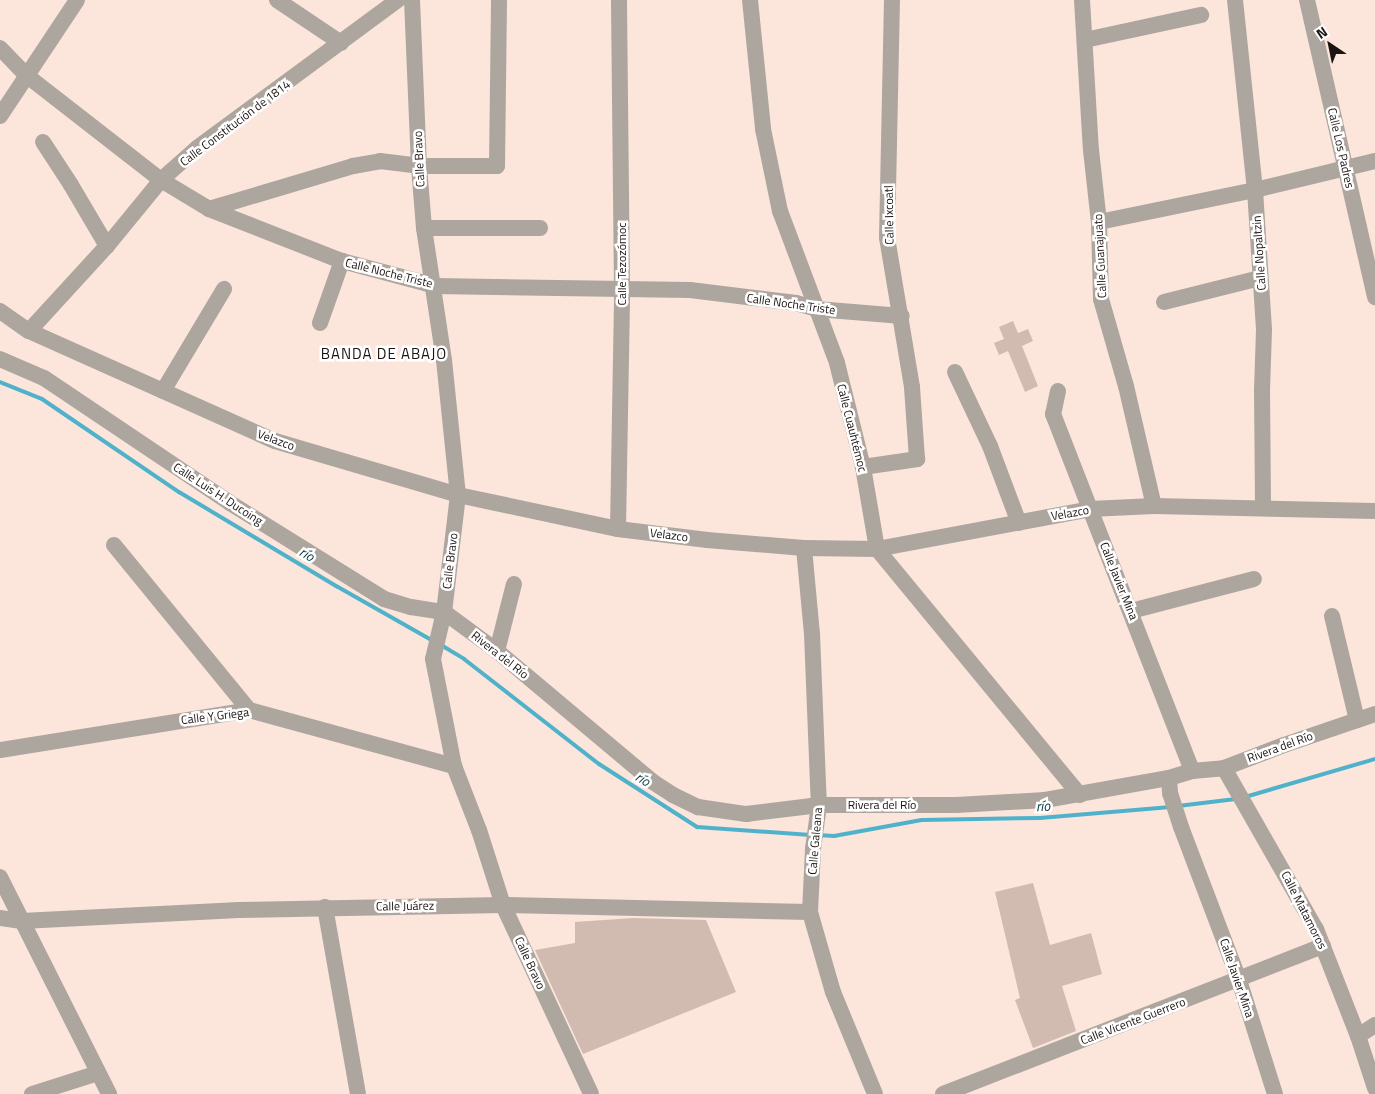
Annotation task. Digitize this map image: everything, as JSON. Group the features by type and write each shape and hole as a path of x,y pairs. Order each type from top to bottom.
{"street":[{"path":"0,116 26,74 77,0"},
{"path":"278,0 341,43"},
{"name":"Calle Constitución de 1814","path":"29,331 107,246 161,180 197,148 398,0"},
{"name":"Calle Bravo","path":"412,0 419,166 424,228 435,286 458,496 444,615 434,659 454,766 479,830 503,905 591,1094"},
{"path":"209,209 353,166 380,161 419,166 497,166 499,0"},
{"name":"Calle Tezozómoc","path":"618,0 622,289 618,529"},
{"name":"Calle Cuauhtémoc","path":"750,0 763,129 778,202 836,363 863,468 877,550 1080,795"},
{"name":"Calle Ixcoatl","path":"863,468 917,459 912,388 902,316 887,238 892,0"},
{"name":"Calle Guanajuato","path":"1082,0 1091,150 1099,222 1101,299 1126,386 1154,506"},
{"name":"Calle Nopaltzin","path":"1235,0 1254,190 1264,330 1262,389 1263,507"},
{"name":"Calle Los Padres","path":"1307,0 1375,297"},
{"path":"1085,40 1201,15"},
{"name":"Calle Noche Triste","path":"0,48 26,74 161,180 209,209 342,261 435,286 690,290 796,303 817,309 902,316"},
{"path":"43,142 72,185 107,246"},
{"path":"1099,222 1254,190 1375,161"},
{"path":"424,228 540,228"},
{"path":"320,323 342,261"},
{"path":"1164,302 1260,278"},
{"path":"163,391 224,289"},
{"name":"Velazco","path":"0,311 29,331 275,441 458,496 618,529 707,540 804,548 877,550 1090,509 1154,506 1375,511"},
{"name":"Calle Luis H. Ducoing","path":"0,359 44,378 230,503 384,598 444,615"},
{"path":"955,372 990,446 1019,523"},
{"name":"Calle Javier Mina","path":"1058,391 1053,414 1132,611 1192,771"},
{"path":"114,545 249,710"},
{"name":"Calle Galeana","path":"804,548 812,634 819,810 813,849 810,912 833,992 875,1094"},
{"path":"1132,611 1254,579"},
{"path":"498,651 514,584"},
{"name":"Rivera del Río","path":"444,615 498,651 653,782 673,795 698,807 746,814 1044,800 1170,786 1192,771 1229,774 1356,720 1375,714"},
{"path":"1332,616 1356,720"},
{"name":"Calle Y Griega","path":"0,750 249,710 454,766"},
{"name":"Calle Matamoros","path":"1229,774 1316,929 1358,1036 1375,1088"},
{"name":"Calle Javier Mina","path":"1170,786 1181,827 1240,980 1275,1094"},
{"path":"0,877 109,1094"},
{"name":"Calle Juárez","path":"0,918 22,921 325,907 503,905 810,912"},
{"path":"325,907 358,1094"},
{"name":"Calle Vicente Guerrero","path":"943,1094 1240,980 1323,946"},
{"path":"1358,1036 1375,1025"},
{"path":"32,1094 98,1073"}],"building":[{"path":"1013,321 1018,333 1028,329 1033,341 1022,346 1038,386 1025,392 1008,351 999,355 994,343 1004,339 999,327"},
{"path":"1033,883 1050,945 1091,933 1102,974 1062,986 1076,1031 1033,1048 1015,1000 1020,998 995,892"},
{"path":"633,918 706,920 736,992 583,1054 535,950 575,943 575,922"}],"waterway":[{"name":"río","path":"0,382 42,399 179,492 433,641"},
{"name":"río","path":"441,645 464,659 599,764 697,827 811,835"},
{"name":"río","path":"1245,797 1375,759"},
{"name":"río","path":"1178,806 1236,799"},
{"name":"río","path":"818,835 834,836 922,820 1040,818 1171,807"}],"district":[{"name":"BANDA DE ABAJO","path":"384,354"}]}
